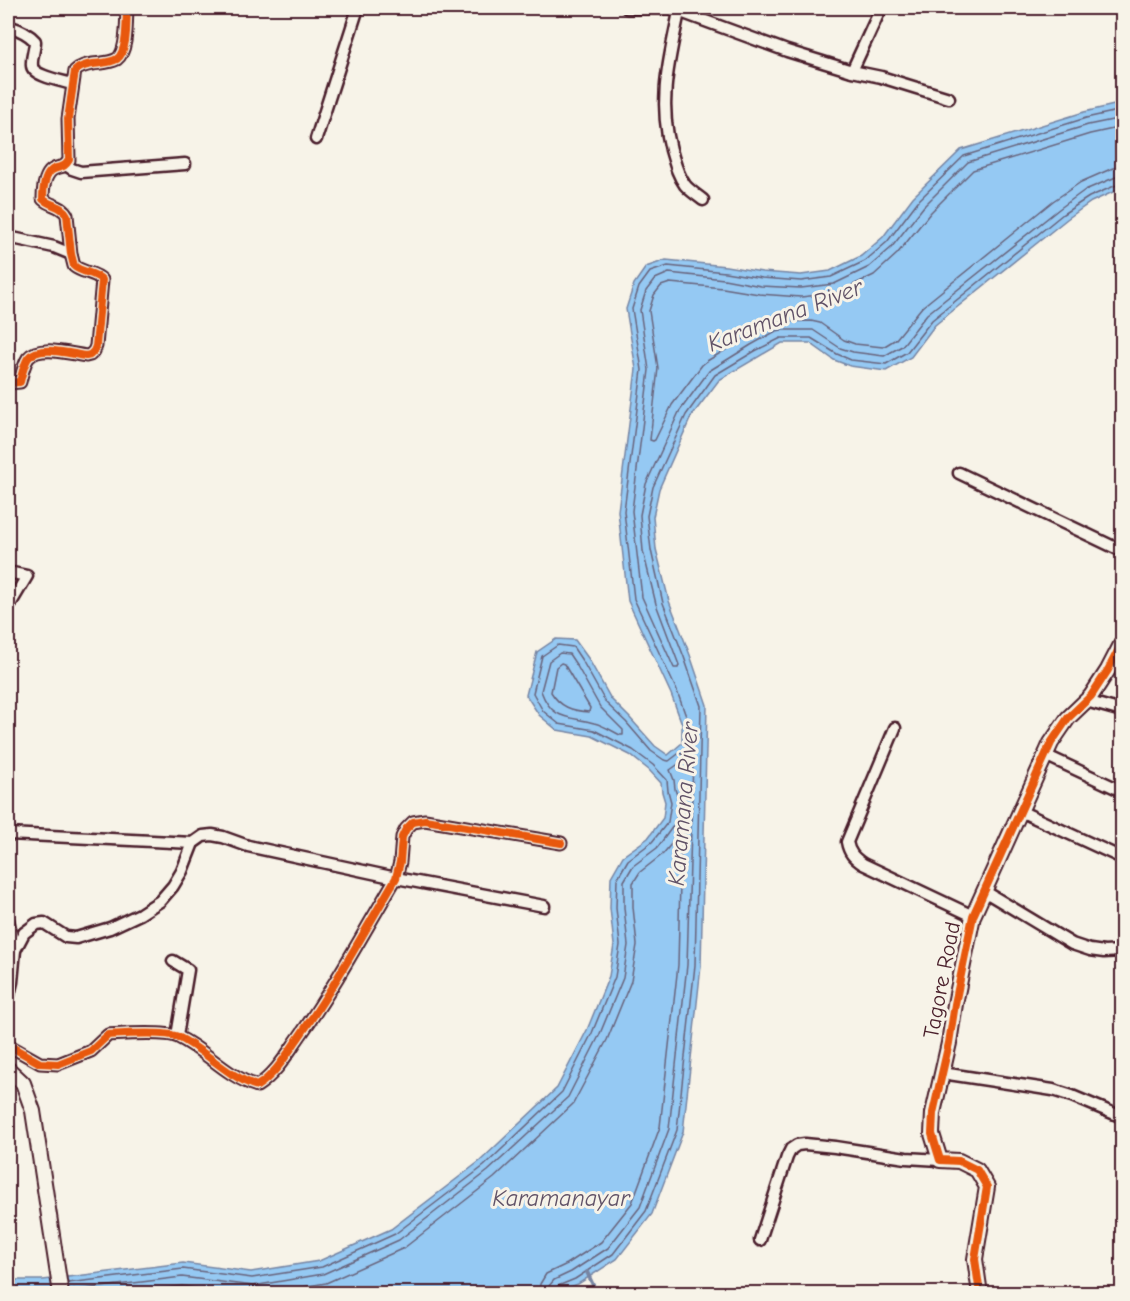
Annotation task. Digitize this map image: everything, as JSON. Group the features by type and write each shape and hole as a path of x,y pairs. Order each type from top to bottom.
{"street":[{"path":"8,382 20,382 29,357 36,353 47,350 86,356 94,351 102,280 74,266 65,210 47,203 43,199 43,192 48,174 52,170 63,168 69,160 68,119 75,71 78,67 110,62 118,58 125,41 127,8"},
{"path":"316,139 358,8"},
{"path":"627,8 670,8 787,51 949,98"},
{"path":"852,70 881,8"},
{"path":"679,12 667,72 664,109 667,134 677,172 686,187 703,200"},
{"path":"8,26 31,36 35,41 32,68 34,72 72,84"},
{"path":"66,165 81,172 185,164"},
{"path":"8,237 54,247 71,254"},
{"path":"959,473 1122,550"},
{"path":"8,572 27,576 8,608"},
{"name":"Tagore Road","path":"940,1160 932,1134 933,1113 973,916 1051,743 1068,718 1091,696 1122,643"},
{"path":"1086,701 1122,711"},
{"path":"895,728 848,842 849,851 863,864 973,916"},
{"path":"1045,755 1122,791"},
{"path":"1020,811 1122,858"},
{"path":"8,1045 40,1063 58,1064 91,1051 108,1035 177,1035 242,1081 257,1086 267,1080 325,999 396,878 402,837 413,822 425,820 561,843"},
{"path":"8,834 194,843"},
{"path":"15,950 24,933 36,924 44,923 66,937 76,938 110,928 140,914 160,902 173,886 194,843 203,836 212,835 248,846 396,878 544,906"},
{"path":"984,891 1072,944 1104,952 1122,951"},
{"path":"8,920 15,950 8,999"},
{"path":"173,961 188,970 177,1035"},
{"path":"8,1069 23,1083 33,1112 61,1293"},
{"path":"942,1073 1053,1090 1122,1117"},
{"path":"760,1240 787,1157 791,1149 797,1145 815,1145 906,1158 959,1161 977,1170 987,1187 975,1259 980,1293"}],"water":[{"name":"Karamanayar","path":"1122,104 1122,188 1091,202 1067,219 935,325 911,357 886,371 850,366 834,360 810,343 782,343 719,380 691,417 659,489 653,517 656,549 669,601 707,705 701,966 683,1132 652,1214 617,1259 578,1284 555,1293 8,1294 8,1280 43,1280 183,1263 251,1272 319,1261 391,1229 480,1161 557,1088 587,1030 609,976 614,945 610,908 611,877 623,856 648,838 663,818 665,802 661,783 630,755 592,736 557,730 539,715 526,695 537,652 556,639 575,640 611,699 655,746 668,755 682,743 682,724 671,694 628,601 618,511 636,369 626,309 634,284 646,267 666,260 801,275 830,271 861,256 883,237 913,197 961,150 1084,112"}],"waterway":[{"path":"587,1272 597,1294"}],"cycle path":[{"path":"8,383 20,382 27,360 33,354 56,351 86,356 90,355 96,346 102,280 74,266 67,215 62,209 43,199 43,192 49,173 65,165 69,160 68,119 75,71 86,65 117,59 121,55 126,35 127,8"},
{"path":"980,1294 975,1259 987,1187 977,1170 959,1161 940,1160 932,1134 933,1113 973,916 1051,743 1068,718 1091,696 1122,643"},
{"path":"8,1045 40,1063 58,1064 91,1051 108,1035 144,1033 172,1035 188,1043 235,1076 257,1086 275,1070 285,1057 349,959 396,878 402,837 413,822 425,820 561,843"}],"water label":[{"name":"Karamana River","path":"785,315"},
{"name":"Karamana River","path":"683,804"}]}
